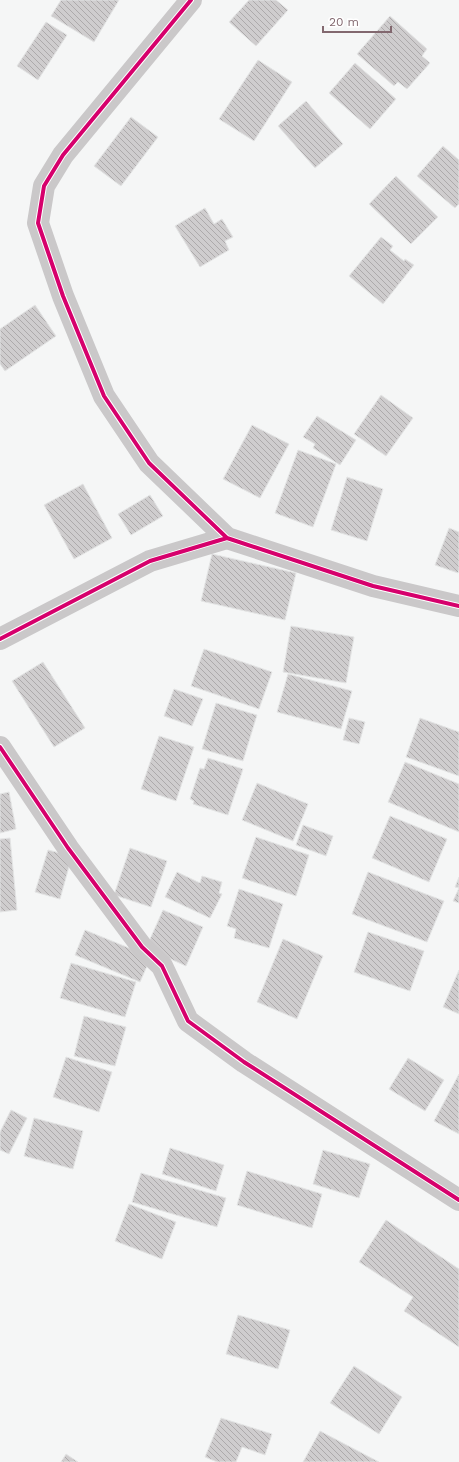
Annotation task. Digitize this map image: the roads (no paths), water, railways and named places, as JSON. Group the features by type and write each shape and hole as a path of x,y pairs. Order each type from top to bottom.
{"street":[{"path":"191,0 64,155 44,186 38,223 64,296 104,396 149,463 227,538 373,586 459,606"},
{"path":"0,639 150,561 227,538"},
{"path":"0,747 72,854 142,947 162,966 188,1022 244,1062 459,1200"}]}
